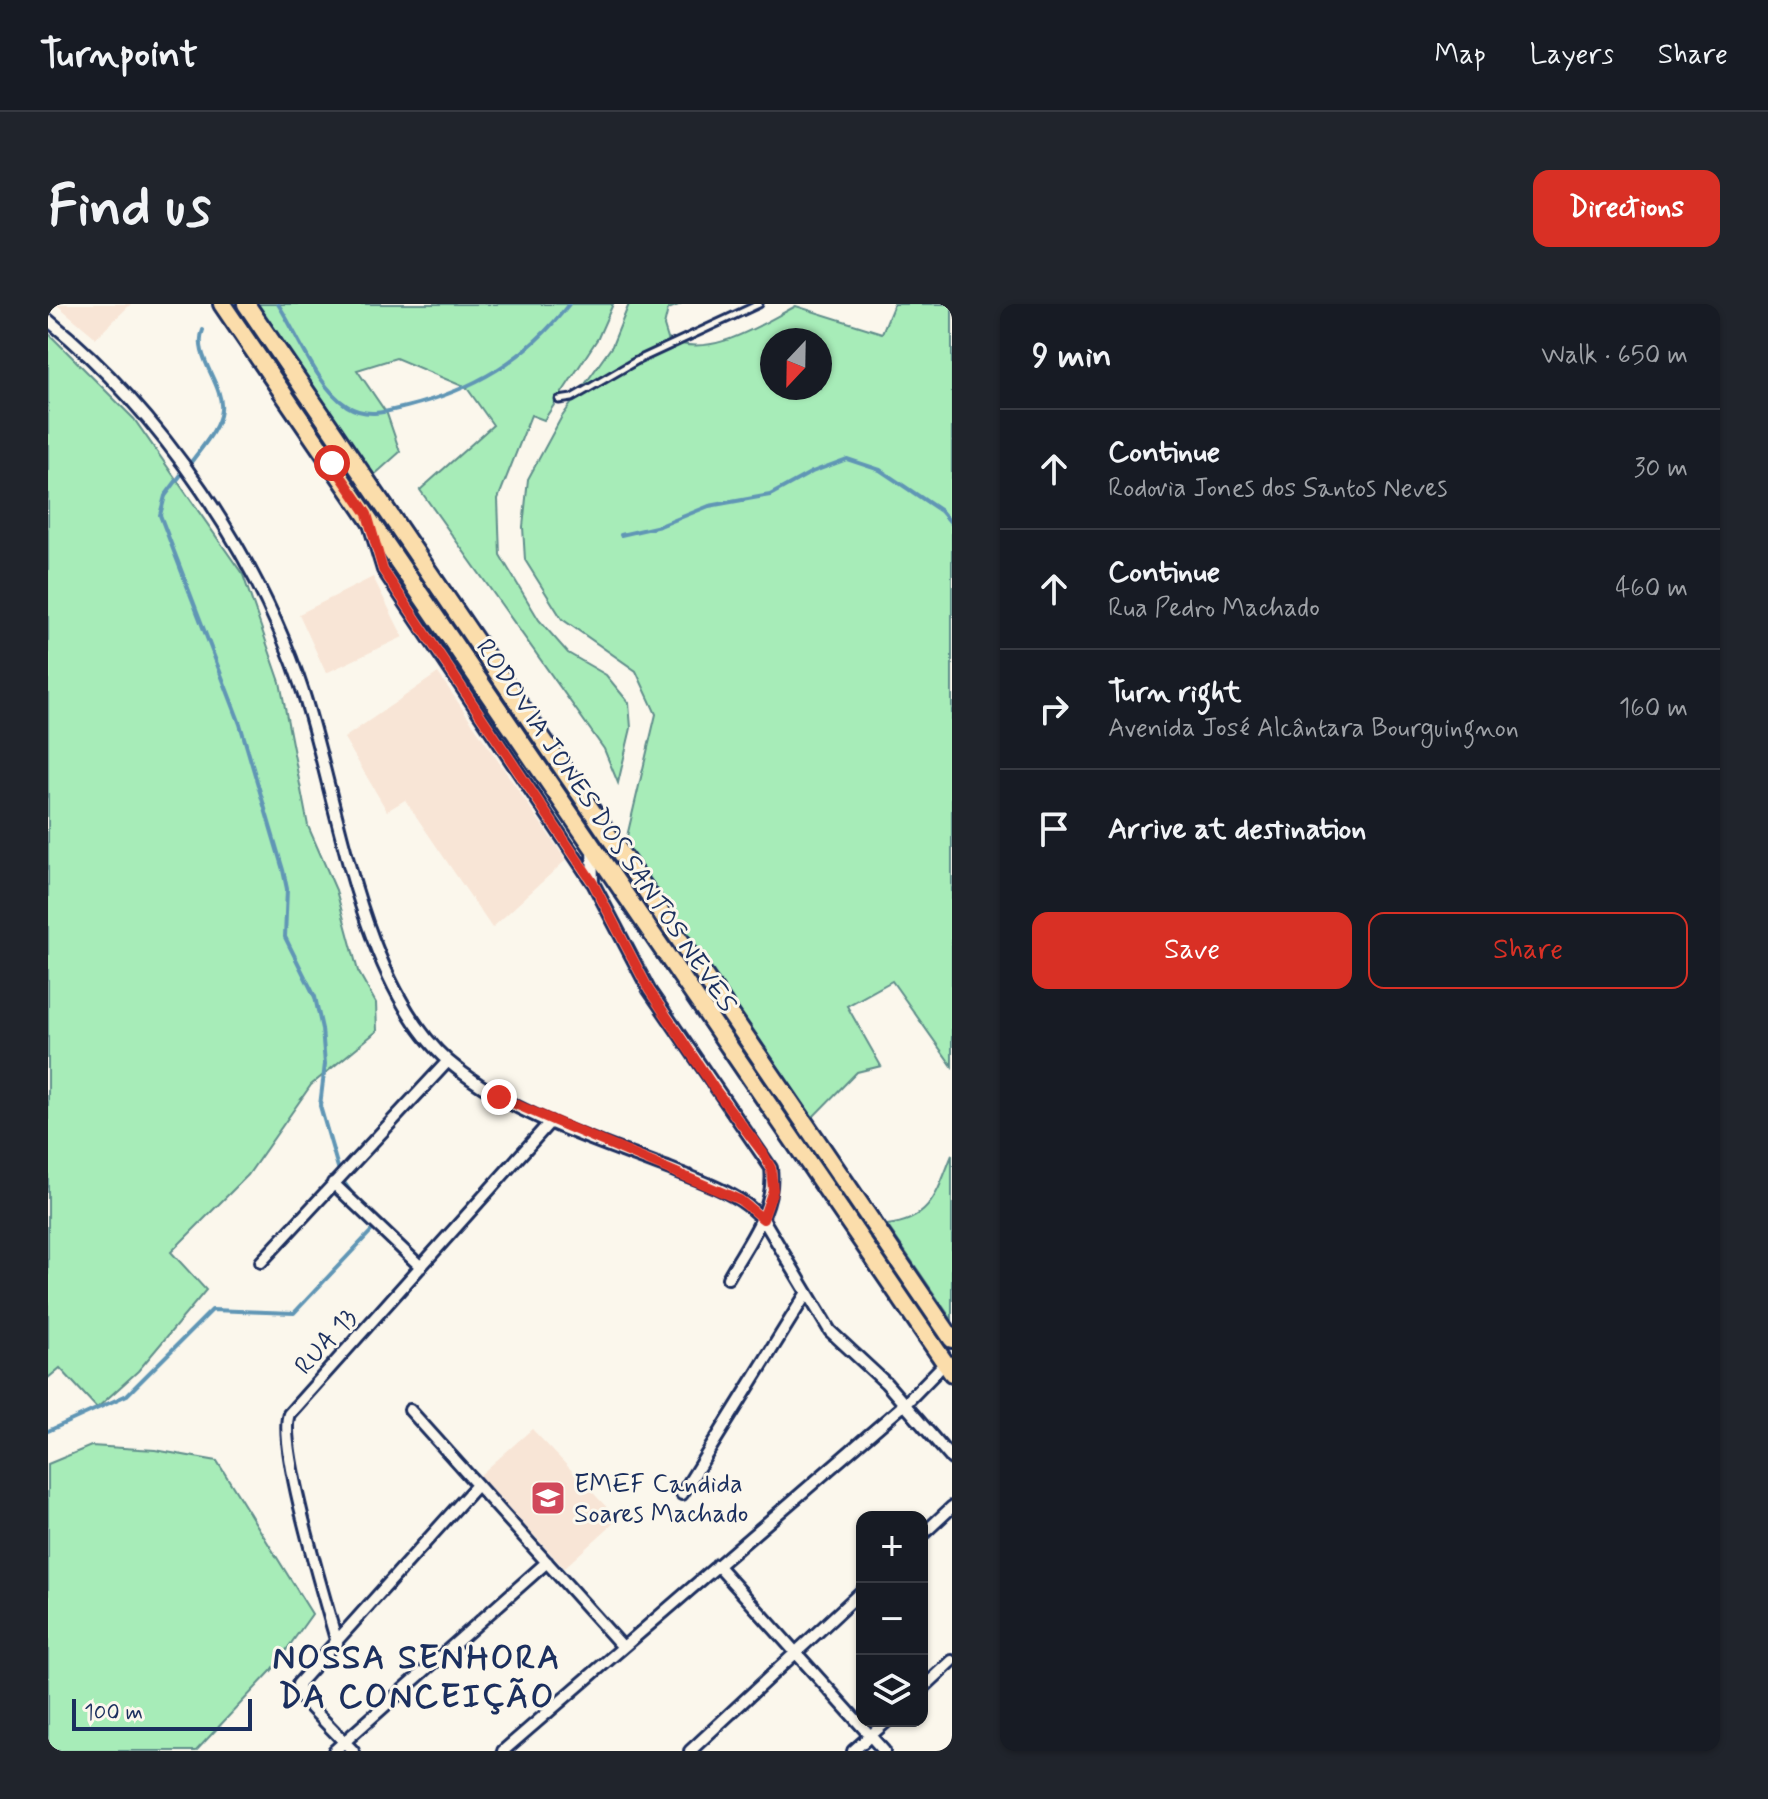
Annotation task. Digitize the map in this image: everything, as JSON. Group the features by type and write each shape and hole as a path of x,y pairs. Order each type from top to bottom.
{"main road":[{"name":"RODOVIA JONES DOS SANTOS NEVES","path":"222,304 948,1368"},
{"name":"RODOVIA JONES DOS SANTOS NEVES","path":"246,304 952,1339"}],"street":[{"path":"48,320 72,340 162,436 213,512 273,614 303,694 386,973 401,1005 448,1061 499,1097 550,1122 740,1200 763,1219 830,1331 906,1403 952,1459"},
{"path":"367,514 383,570 593,883 649,990 771,1168 773,1190 763,1219 728,1278"},
{"path":"593,847 593,883"},
{"path":"261,1262 448,1061"},
{"name":"RUA 13","path":"337,1643 294,1473 286,1421 550,1122"},
{"path":"333,1183 421,1267"},
{"path":"682,1494 806,1294"},
{"path":"503,1751 948,1368"},
{"path":"410,1410 622,1646"},
{"path":"353,1751 300,1696 297,1688 476,1486"},
{"path":"928,1529 952,1507"},
{"path":"334,1751 547,1562"},
{"path":"717,1565 884,1751"},
{"path":"690,1751 856,1597"},
{"path":"928,1683 952,1661"},
{"path":"853,1751 881,1727"}],"lane":[{"path":"559,400 572,398 636,361 759,304"}],"shaded area":[{"path":"56,304 131,304 96,338"},
{"path":"373,577 403,637 326,673 299,614"},
{"path":"438,673 566,860 492,928 405,800 387,811 344,738"},
{"name":"EMEF Candida Soares Machado","path":"532,1429 618,1519 564,1568 479,1476"}],"green space":[{"path":"256,304 613,304 598,338 544,420 531,415 498,499 500,555 539,620 568,653 606,675 629,703 631,728 618,783 604,749 420,490 493,425 467,388 396,358 357,370 387,414 400,452 372,477"},
{"path":"629,304 681,304 668,309 664,326 668,339 700,345 734,338 796,306 882,333 894,304 952,304 952,1066 892,981 847,1006 881,1066 857,1072 811,1119 624,849 656,714 636,671 562,619 525,560 523,527 528,479 561,418 612,346"},
{"path":"48,333 134,419 243,575 280,682 308,826 336,890 358,971 376,1003 377,1031 311,1085 248,1175 171,1252 206,1290 138,1371 97,1408 60,1368 48,1378"},
{"path":"952,1155 952,1320 887,1225 914,1217 931,1202"},
{"path":"91,1446 155,1450 217,1461 312,1614 272,1670 196,1751 48,1751 48,1464"}],"waterway":[{"path":"278,304 326,386 347,406 369,413 391,411 430,400 476,382 516,357 569,304"},
{"path":"189,465 213,432 221,410 218,390 202,349 203,330"},
{"path":"621,535 660,526 709,506 770,495 812,472 847,459 880,470 941,511 952,524"},
{"path":"183,472 165,496 160,515 240,724 283,870 287,889 285,937 315,997 325,1064 320,1106 339,1171"},
{"path":"343,1181 355,1198"},
{"path":"48,1431 127,1395 212,1310 294,1313 376,1226"}],"place":[{"name":"EMEF Candida Soares Machado","path":"548,1498"}],"district":[{"name":"NOSSA SENHORA DA CONCEIÇÃO","path":"417,1676"}],"route":[{"path":"332,463 367,514 375,552 383,570 593,883 649,990 714,1088 763,1153 771,1168 773,1190 763,1219 740,1200 688,1176 550,1122 499,1097"}]}
